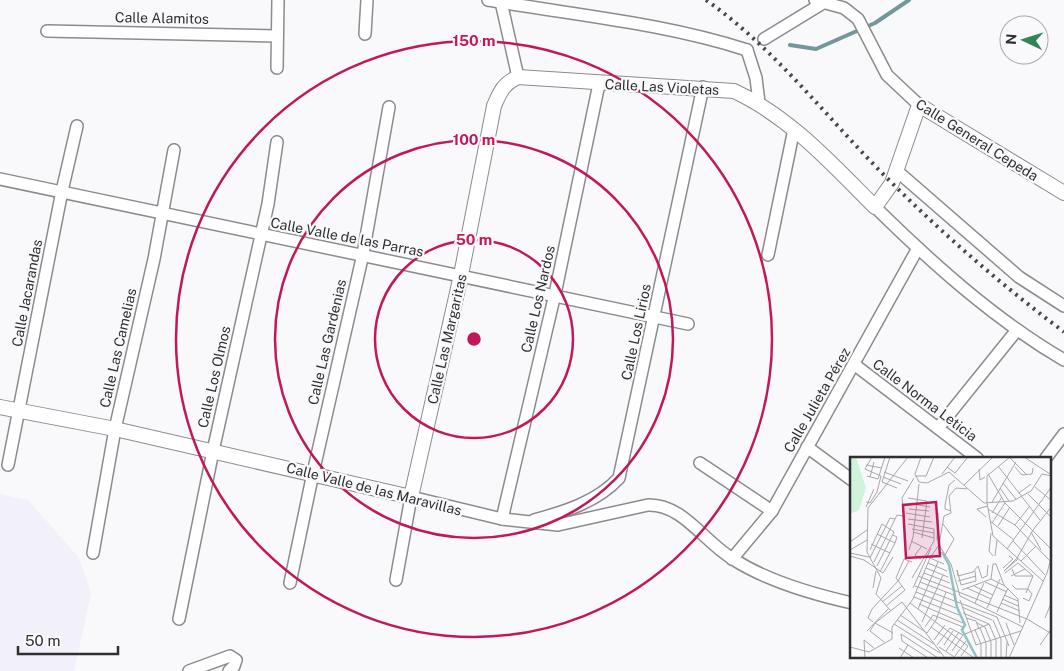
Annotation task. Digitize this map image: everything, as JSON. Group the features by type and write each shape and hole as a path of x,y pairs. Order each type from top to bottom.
{"street":[{"path":"278,0 278,68"},
{"path":"365,34 367,0"},
{"path":"488,0 596,17 722,42 756,45 819,1"},
{"name":"Calle General Cepeda","path":"819,1 848,4 858,19 887,75 919,105 1064,193"},
{"path":"501,2 518,77"},
{"name":"Calle Alamitos","path":"47,31 277,36"},
{"path":"756,45 756,78 759,102"},
{"name":"Calle Las Violetas","path":"518,77 599,84 703,87 734,91 759,102 794,129 875,206"},
{"name":"Calle Las Margaritas","path":"396,580 411,497 461,275 494,106 501,89 507,82 518,77"},
{"name":"Calle Los Nardos","path":"502,519 555,294 599,84"},
{"name":"Calle Los Lirios","path":"524,523 566,512 612,485 618,478 655,316 703,87"},
{"path":"919,105 892,183 875,206 918,248 1017,330 1064,360"},
{"name":"Calle Las Gardenias","path":"290,583 312,473 363,254 389,107"},
{"name":"Calle Jacarandas","path":"8,466 62,191 78,126"},
{"path":"768,255 794,129"},
{"name":"Calle Los Olmos","path":"179,619 213,451 262,235 277,142"},
{"name":"Calle Las Camelias","path":"93,554 115,429 131,362 174,150"},
{"path":"897,171 1019,277 1064,306"},
{"name":"Calle Valle de las Parras","path":"0,179 262,235 555,294 688,324"},
{"name":"Calle Julieta Pérez","path":"732,559 772,512 918,248"},
{"path":"938,428 1017,330"},
{"name":"Calle Norma Leticia","path":"855,365 976,457"},
{"name":"Calle Valle de las Maravillas","path":"0,407 115,429 524,523 565,524 648,505 660,505 673,510 732,559 796,589 850,602"},
{"path":"1047,457 1064,434"},
{"path":"807,447 850,479"},
{"path":"700,463 772,512"},
{"path":"189,671 230,656 236,660 234,666 229,671"}],"shaded area":[{"path":"0,494 28,500 79,558 91,593 74,671 0,671"}],"waterway":[{"path":"790,45 816,49 875,23 909,0"}],"railway":[{"path":"706,0 732,20 780,64 869,160 933,223 997,279 1064,332"}]}
